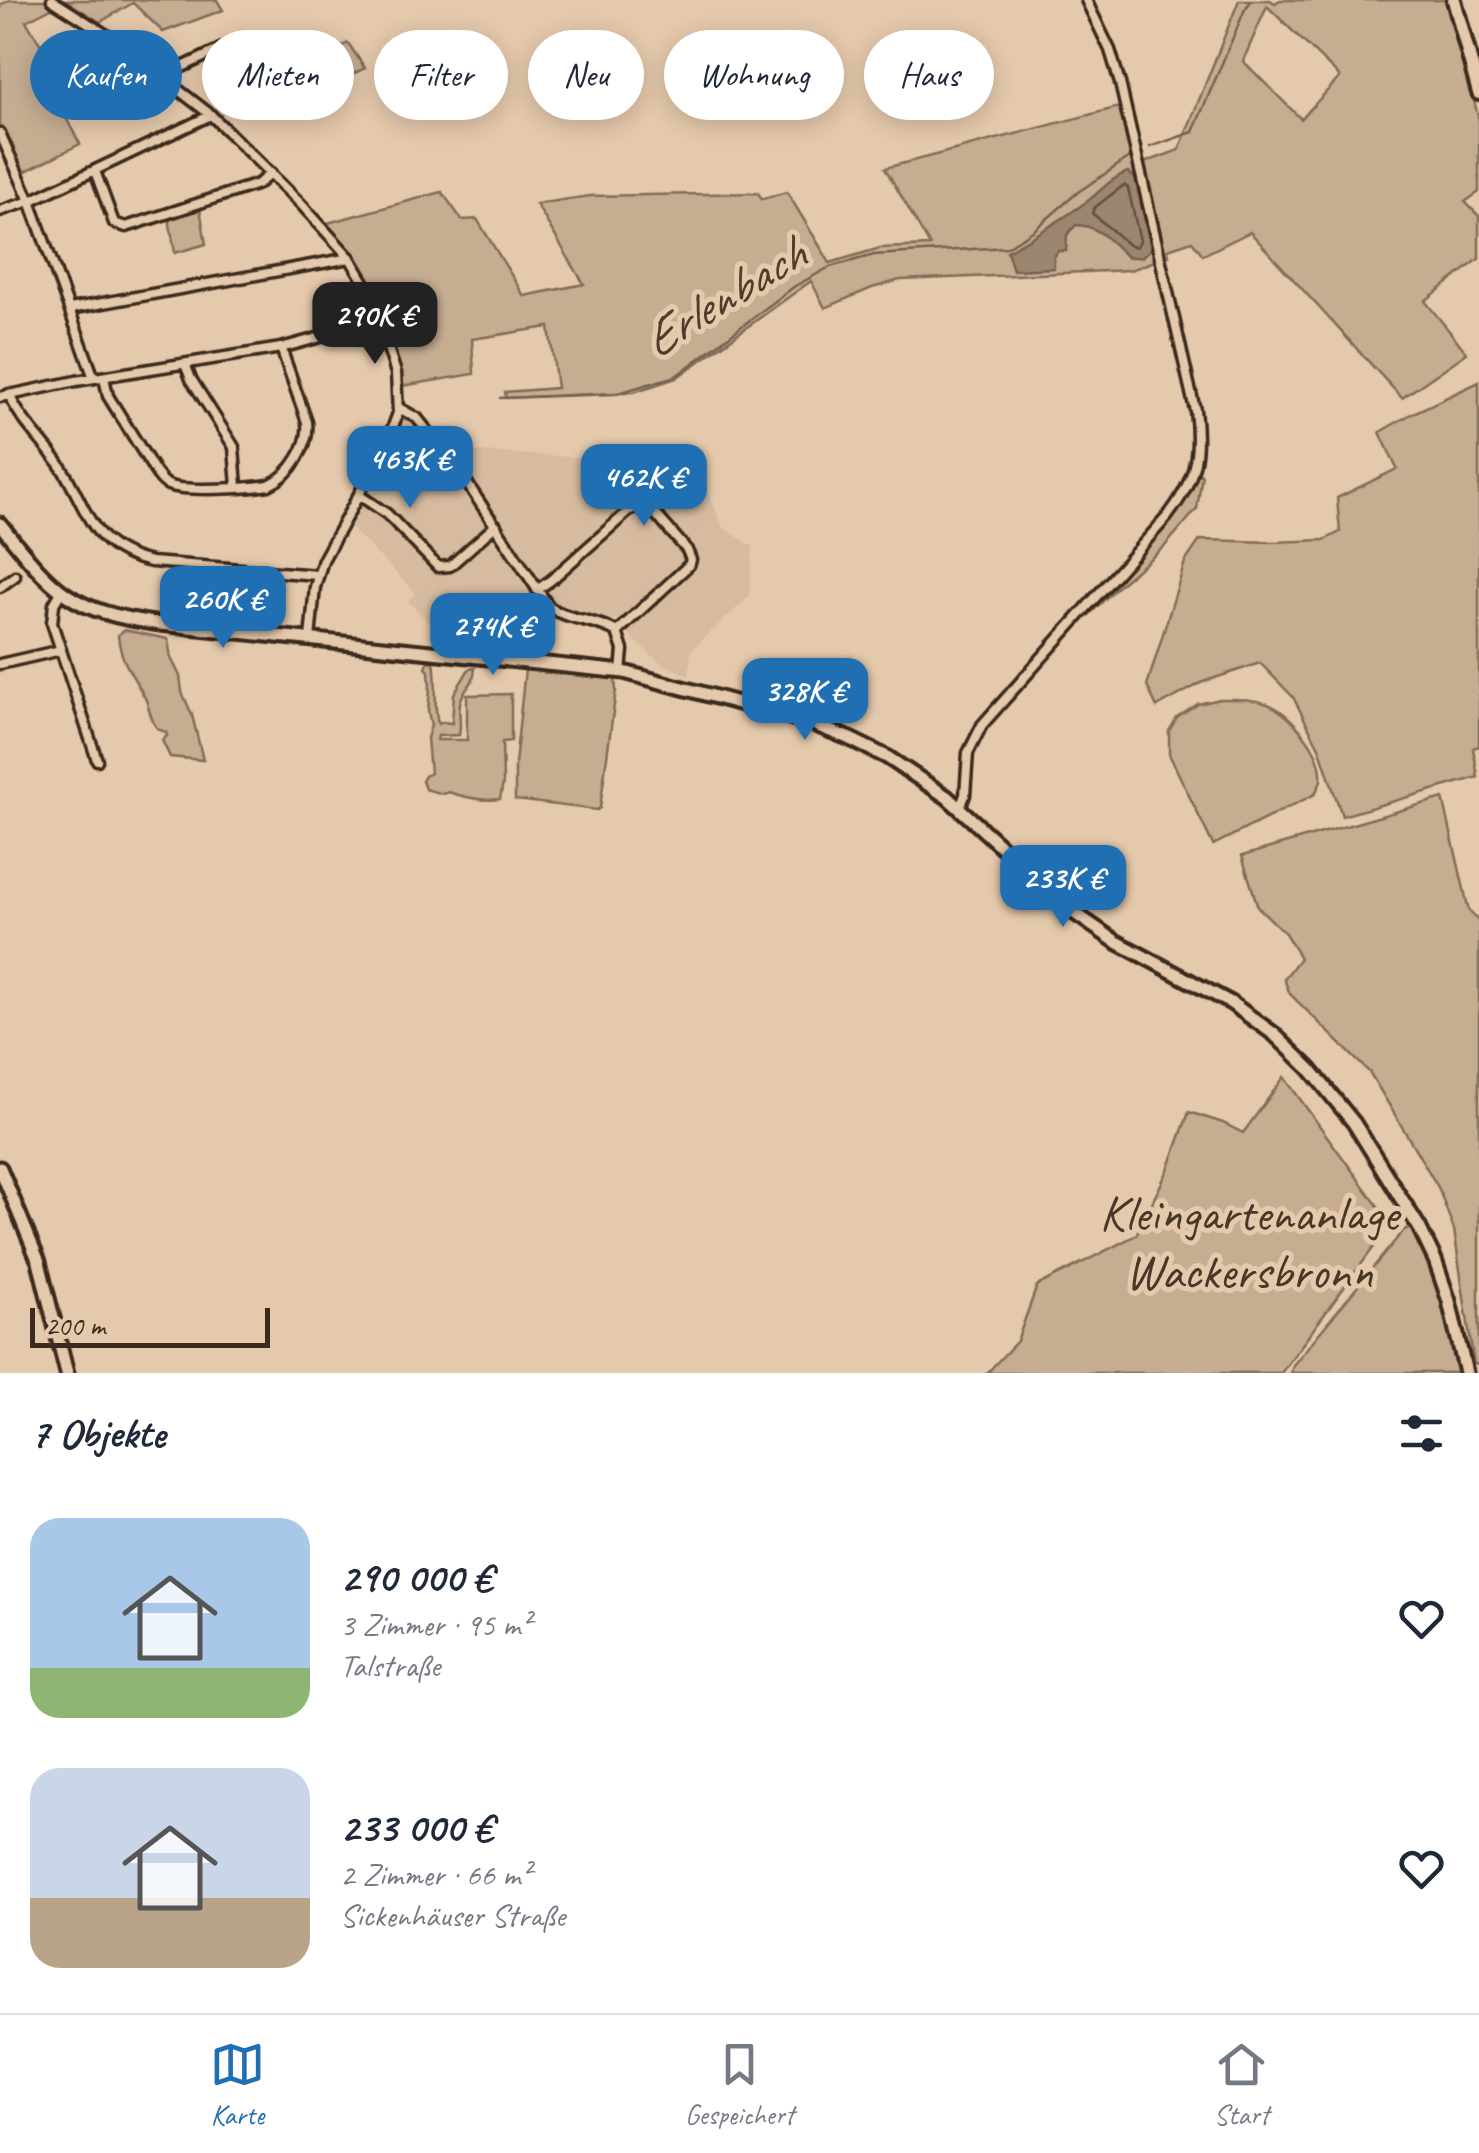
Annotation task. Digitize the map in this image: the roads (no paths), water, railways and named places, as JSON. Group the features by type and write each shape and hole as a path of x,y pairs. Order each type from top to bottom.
{"main road":[{"path":"1454,0 1479,93"}],"street":[{"path":"52,0 99,30"},
{"path":"965,812 968,753 982,725 1167,517 1188,486 1197,460 1196,410 1120,83 1110,50 1086,0"},
{"path":"182,92 202,108"},
{"path":"0,212 30,202 202,119"},
{"path":"216,120 350,258 370,290 396,373 399,408 387,443 330,545 318,576 310,639"},
{"path":"0,133 99,377 164,483 178,488 261,487 276,482 287,472 307,438 306,422 280,348"},
{"path":"95,171 114,223 126,228 258,184 271,173"},
{"path":"70,308 350,258"},
{"path":"4,395 280,348 379,321"},
{"path":"186,364 191,379 234,447 238,487"},
{"path":"0,384 4,395 63,470 90,522 120,550 151,562 318,576"},
{"path":"399,408 414,415 459,470 549,608 617,632 623,650 620,672"},
{"path":"359,495 388,514 438,567 450,566 496,525"},
{"path":"537,590 630,510 637,506 648,508 687,550 690,565 617,632"},
{"path":"0,524 61,592 89,609 132,620 620,672 740,702 837,733 900,764 965,812 1073,912 1115,941 1247,1014 1319,1078 1370,1147 1424,1236 1449,1301 1466,1373"},
{"path":"0,586 15,576"},
{"path":"61,592 51,616 97,760"},
{"path":"0,664 61,650"},
{"path":"0,1168 38,1262 68,1373"}],"water":[{"path":"1128,172 1137,180 1152,248 1142,257 1127,257 1098,231 1076,225 1067,235 1066,251 1058,251 1054,257 1054,268 1013,270 1007,251 1059,221"}],"waterway":[{"name":"Erlenbach","path":"1150,147 1193,132 1252,0"},
{"name":"Erlenbach","path":"500,398 615,394 676,376 795,286 830,267 874,255 1007,247 1133,155"}],"park label":[{"name":"Kleingartenanlage Wackersbronn","path":"1249,1241"}]}
